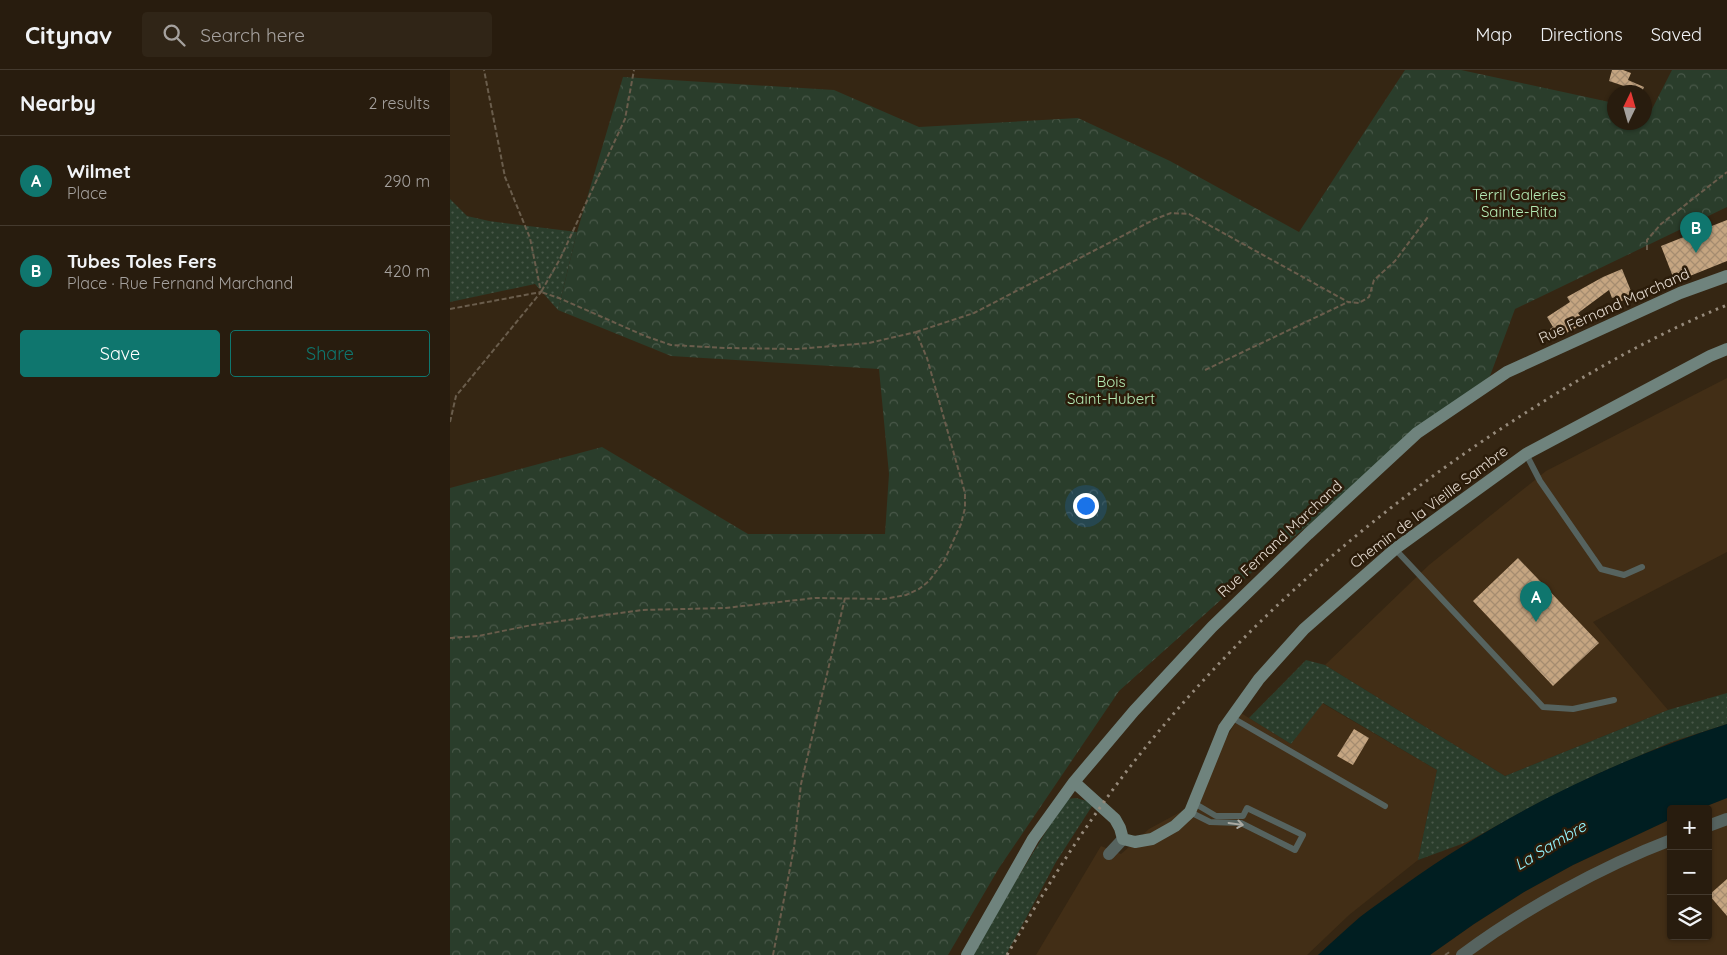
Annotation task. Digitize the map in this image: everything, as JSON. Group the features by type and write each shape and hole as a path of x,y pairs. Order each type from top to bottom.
{"street":[{"name":"Rue Fernand Marchand","path":"968,955 1033,839 1074,782 1134,711 1212,627 1308,534 1417,434 1507,372 1680,293 1727,276"},
{"name":"Chemin de la Vieille Sambre","path":"1123,839 1135,842 1152,839 1175,826 1192,808 1224,728 1259,679 1304,630 1395,549 1526,454 1727,348"},
{"path":"1074,782 1115,819 1120,828 1123,839 1110,854"},
{"path":"1712,825 1727,819"},
{"path":"1462,955 1562,891 1667,842"}],"lane":[{"path":"1526,454 1540,481 1601,569 1624,576 1642,567"},
{"path":"1395,549 1543,706 1573,709 1614,700"},
{"path":"1232,717 1385,806"},
{"path":"1192,808 1216,816 1243,816 1247,808 1303,835 1296,850 1241,823 1210,822 1192,808"}],"path":[{"path":"484,70 504,177 530,238 541,292"},
{"path":"450,422 456,396 541,292 560,259 625,119 634,70"},
{"path":"1646,250 1647,240 1661,224 1727,172"},
{"path":"450,309 541,292 671,345 797,349 869,343 916,332 974,313 1171,213 1189,214 1348,302 1359,303 1369,297 1374,280 1395,261 1428,217"},
{"path":"1205,370 1348,302"},
{"path":"450,638 478,636 532,625 642,610 726,608 815,598 884,599 906,595 919,589 929,581 944,561 961,524 965,508 965,492 927,358 916,332"},
{"path":"773,955 794,848 801,784 845,598"}],"shaded area":[{"path":"1727,378 1727,552 1593,622 1668,710 1505,776 1325,665 1429,565 1546,471"},
{"path":"1322,703 1437,770 1418,860 1349,915 1307,955 1036,955 1101,846 1121,854 1149,829 1184,810 1241,713 1291,744"},
{"path":"1727,798 1727,955 1430,955 1524,892 1573,865 1667,821 1667,940 1712,940 1712,805 1709,805"}],"green space":[{"name":"Bois Saint-Hubert","path":"1405,70 1461,70 1607,101 1607,130 1652,130 1652,109 1672,70 1727,70 1727,207 1515,309 1490,376 1261,564 1119,691 999,868 948,955 450,955 450,488 602,447 748,534 885,534 889,474 879,369 671,356 558,310 577,232 623,77 834,90 919,127 1078,118 1170,161 1299,232"},
{"path":"450,199 467,216 489,221 577,232 558,310 535,284 450,302"},
{"path":"1306,660 1325,665 1505,776 1668,710 1727,693 1727,724 1671,742 1595,775 1538,803 1467,842 1418,860 1437,770 1323,703 1291,744 1249,718"},
{"path":"1076,798 1094,803 1056,862 1006,955 972,955 1066,799"}],"water":[{"name":"La Sambre","path":"1727,724 1727,798 1709,805 1667,805 1667,821 1573,865 1524,892 1430,955 1318,955 1360,917 1441,860 1479,836 1559,792 1641,755"}],"building":[{"path":"1612,70 1623,70 1631,73 1628,80 1639,85 1621,85 1609,81"},
{"path":"1727,220 1727,261 1675,282 1661,246"},
{"path":"1622,269 1633,296 1617,303 1615,297 1612,298 1609,290 1578,313 1585,323 1555,339 1550,329 1553,327 1547,317 1570,302 1567,297"},
{"path":"1518,558 1599,643 1553,686 1473,601"},
{"path":"1354,729 1369,738 1353,765 1337,756"},
{"path":"1727,879 1727,916 1712,898 1712,892"}],"railway":[{"path":"1007,955 1064,862 1126,772 1207,676 1296,588 1392,507 1493,434 1549,398 1636,348 1727,305"}],"place":[{"name":"Tubes Toles Fers","path":"1696,253"},
{"name":"Wilmet","path":"1536,622"}],"park label":[{"name":"Terril Galeries Sainte-Rita","path":"1519,204"}]}
